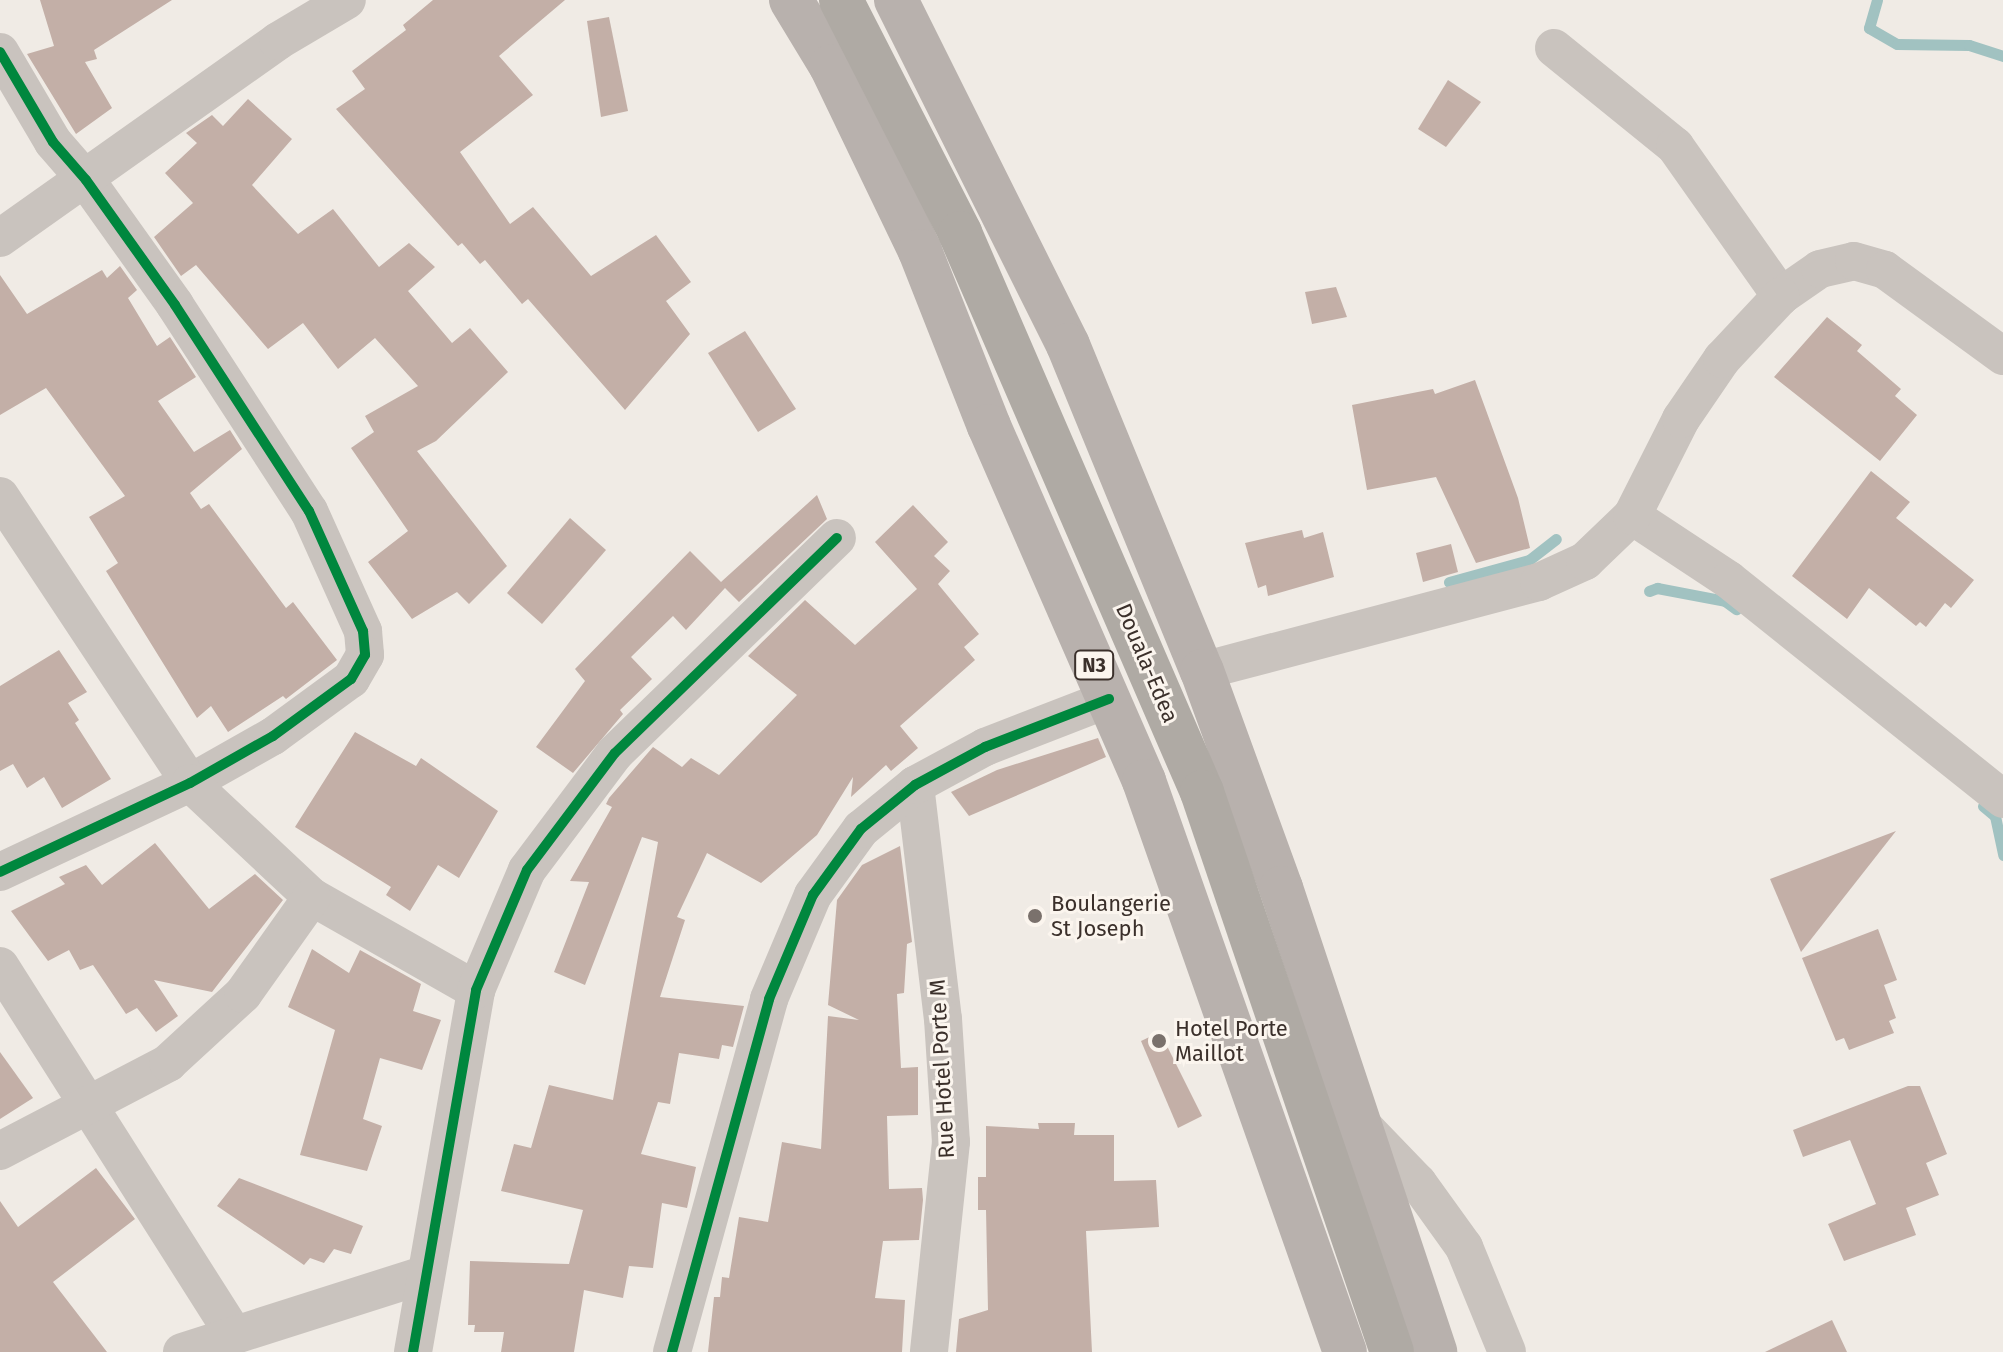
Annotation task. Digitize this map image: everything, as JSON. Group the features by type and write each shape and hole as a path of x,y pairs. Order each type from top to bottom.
{"highway":[{"name":"Douala-Edea","path":"841,0 960,233 1202,792 1392,1352"}],"main road":[{"name":"N3","path":"791,0 831,66 920,251 995,440 1109,699 1201,933 1342,1348"},
{"path":"896,0 1068,345 1202,671 1281,888 1435,1352"}],"street":[{"path":"0,238 86,180 278,41 347,0"},
{"path":"1554,48 1675,146 1781,296"},
{"path":"0,52 53,142 86,180 309,511 363,631 365,655 351,679 273,736 190,783 0,872"},
{"path":"1202,671 1539,582 1585,561 1632,516 1681,419 1722,359 1781,296 1820,269 1854,261 1885,270 2003,356"},
{"path":"0,496 190,783 312,897 476,990"},
{"path":"1632,516 1729,580 2003,799"},
{"path":"413,1352 476,990 527,870 615,753 837,538"},
{"path":"672,1352 774,986 813,895 861,829 915,785 985,747 1109,699"},
{"name":"Rue Hotel Porte M","path":"915,785 943,1019 951,1142 929,1352"},
{"path":"0,1151 168,1063 243,994 312,897"},
{"path":"0,966 87,1108 233,1333"},
{"path":"1357,1121 1418,1183 1464,1247 1507,1352"},
{"path":"182,1352 233,1333 424,1275"}],"building":[{"path":"40,0 172,0 94,50 97,59 85,62 112,108 76,134 27,54 54,46"},
{"path":"433,0 565,0 499,56 533,95 460,152 510,224 533,207 591,276 656,235 691,282 666,301 690,334 625,410 528,299 522,304 485,260 480,264 462,243 458,246 336,109 365,89 352,71 406,30 403,25"},
{"path":"609,17 628,111 601,117 587,21"},
{"path":"1448,80 1481,102 1446,147 1418,129"},
{"path":"248,99 292,139 252,185 298,234 333,209 379,267 409,243 435,267 408,291 452,343 470,328 508,372 436,441 417,451 507,566 469,604 457,592 412,619 368,562 408,531 351,448 374,432 365,416 418,386 375,338 338,369 303,323 268,349 196,265 181,276 154,237 193,203 165,173 197,143 186,133 212,115 223,126"},
{"path":"120,266 137,290 128,298 157,346 170,337 196,377 158,401 194,452 230,430 242,449 190,493 201,509 209,504 286,608 293,602 337,660 286,699 283,696 228,732 211,706 197,718 106,571 118,563 89,517 125,496 46,388 0,415 0,275 27,314 102,270 107,278"},
{"path":"1336,287 1347,317 1312,324 1305,292"},
{"path":"1827,317 1862,345 1857,351 1901,389 1895,396 1917,415 1880,461 1774,377"},
{"path":"745,331 796,409 758,432 708,353"},
{"path":"1475,380 1518,498 1530,548 1476,563 1436,477 1367,490 1352,405 1433,389 1435,394"},
{"path":"1871,471 1910,502 1896,518 1974,580 1951,608 1945,603 1926,627 1920,622 1916,626 1869,588 1847,619 1792,576"},
{"path":"817,495 827,519 739,602 725,588 686,630 673,616 631,657 652,679 620,710 623,714 573,773 536,747 585,681 575,669 690,551 721,582"},
{"path":"913,505 948,542 934,556 950,571 938,584 979,634 964,647 975,660 900,726 918,748 891,771 886,765 851,797 853,777 817,835 761,883 707,853 677,917 685,920 660,997 744,1006 733,1047 722,1045 719,1059 679,1053 670,1104 658,1102 641,1154 696,1167 687,1208 662,1203 653,1268 629,1266 623,1298 584,1290 574,1352 501,1352 504,1332 474,1332 475,1325 468,1325 470,1261 569,1264 583,1210 501,1191 514,1144 531,1148 549,1085 613,1100 658,842 642,837 585,985 554,972 589,882 570,881 612,807 606,804 653,747 682,767 691,758 719,775 797,695 748,656 805,600 855,645 917,589 875,542"},
{"path":"570,518 606,550 542,624 507,593"},
{"path":"1302,530 1304,538 1323,532 1334,577 1268,596 1266,585 1258,588 1245,543"},
{"path":"1451,544 1458,572 1423,582 1416,553"},
{"path":"59,650 87,692 68,703 79,720 75,723 111,779 62,808 44,777 27,788 13,764 0,771 0,686"},
{"path":"355,732 416,766 421,758 498,811 459,878 438,865 410,911 386,895 391,887 295,827"},
{"path":"1098,738 1106,757 969,816 951,792 997,770"},
{"path":"1896,831 1801,952 1770,879"},
{"path":"155,843 209,909 255,874 283,900 212,992 154,980 178,1016 156,1032 137,1008 126,1014 93,965 80,970 69,950 48,961 11,911 65,884 59,877 86,865 102,885"},
{"path":"900,846 912,942 907,944 904,993 897,994 901,1068 918,1067 918,1115 887,1116 889,1189 922,1188 923,1200 919,1240 883,1241 875,1298 905,1300 902,1352 708,1352 714,1297 720,1297 722,1277 729,1278 739,1217 768,1222 782,1142 821,1149 828,1016 859,1020 828,1005 837,900 862,865"},
{"path":"1878,929 1897,980 1884,985 1896,1018 1889,1021 1894,1033 1849,1050 1844,1038 1836,1041 1802,958"},
{"path":"312,949 349,973 360,950 421,984 413,1011 441,1020 422,1070 380,1058 363,1119 382,1126 367,1171 300,1155 335,1030 288,1007"},
{"path":"1160,1032 1202,1116 1178,1128 1141,1041"},
{"path":"0,1052 33,1098 0,1119"},
{"path":"1908,1086 1920,1086 1947,1154 1926,1163 1939,1195 1906,1208 1916,1235 1844,1261 1828,1224 1876,1204 1850,1140 1803,1157 1793,1130"},
{"path":"1038,1123 1075,1123 1074,1135 1114,1135 1114,1181 1156,1180 1159,1227 1086,1231 1092,1352 956,1352 959,1319 988,1310 986,1210 978,1210 978,1177 986,1177 986,1126 1039,1129"},
{"path":"96,1168 135,1219 53,1282 107,1352 0,1352 0,1201 18,1227"},
{"path":"239,1178 363,1226 351,1254 334,1249 324,1263 310,1258 304,1265 217,1206"},
{"path":"1832,1320 1847,1352 1765,1352"}],"waterway":[{"path":"1877,0 1869,28 1897,44 1969,45 2003,56"},
{"path":"1449,582 1529,560 1556,539"},
{"path":"1649,591 1657,588 1725,601 1736,609"},
{"path":"1983,806 1995,816 2003,855"}],"cycle path":[{"path":"0,52 53,142 86,180 175,305 309,511 363,631 365,655 351,679 273,736 190,783 0,872"},
{"path":"413,1352 476,990 527,870 615,753 837,538"},
{"path":"672,1352 769,999 813,895 861,829 915,785 985,747 1109,699"}],"place":[{"name":"Boulangerie St Joseph","path":"1035,916"},
{"name":"Hotel Porte Maillot","path":"1159,1041"}]}
